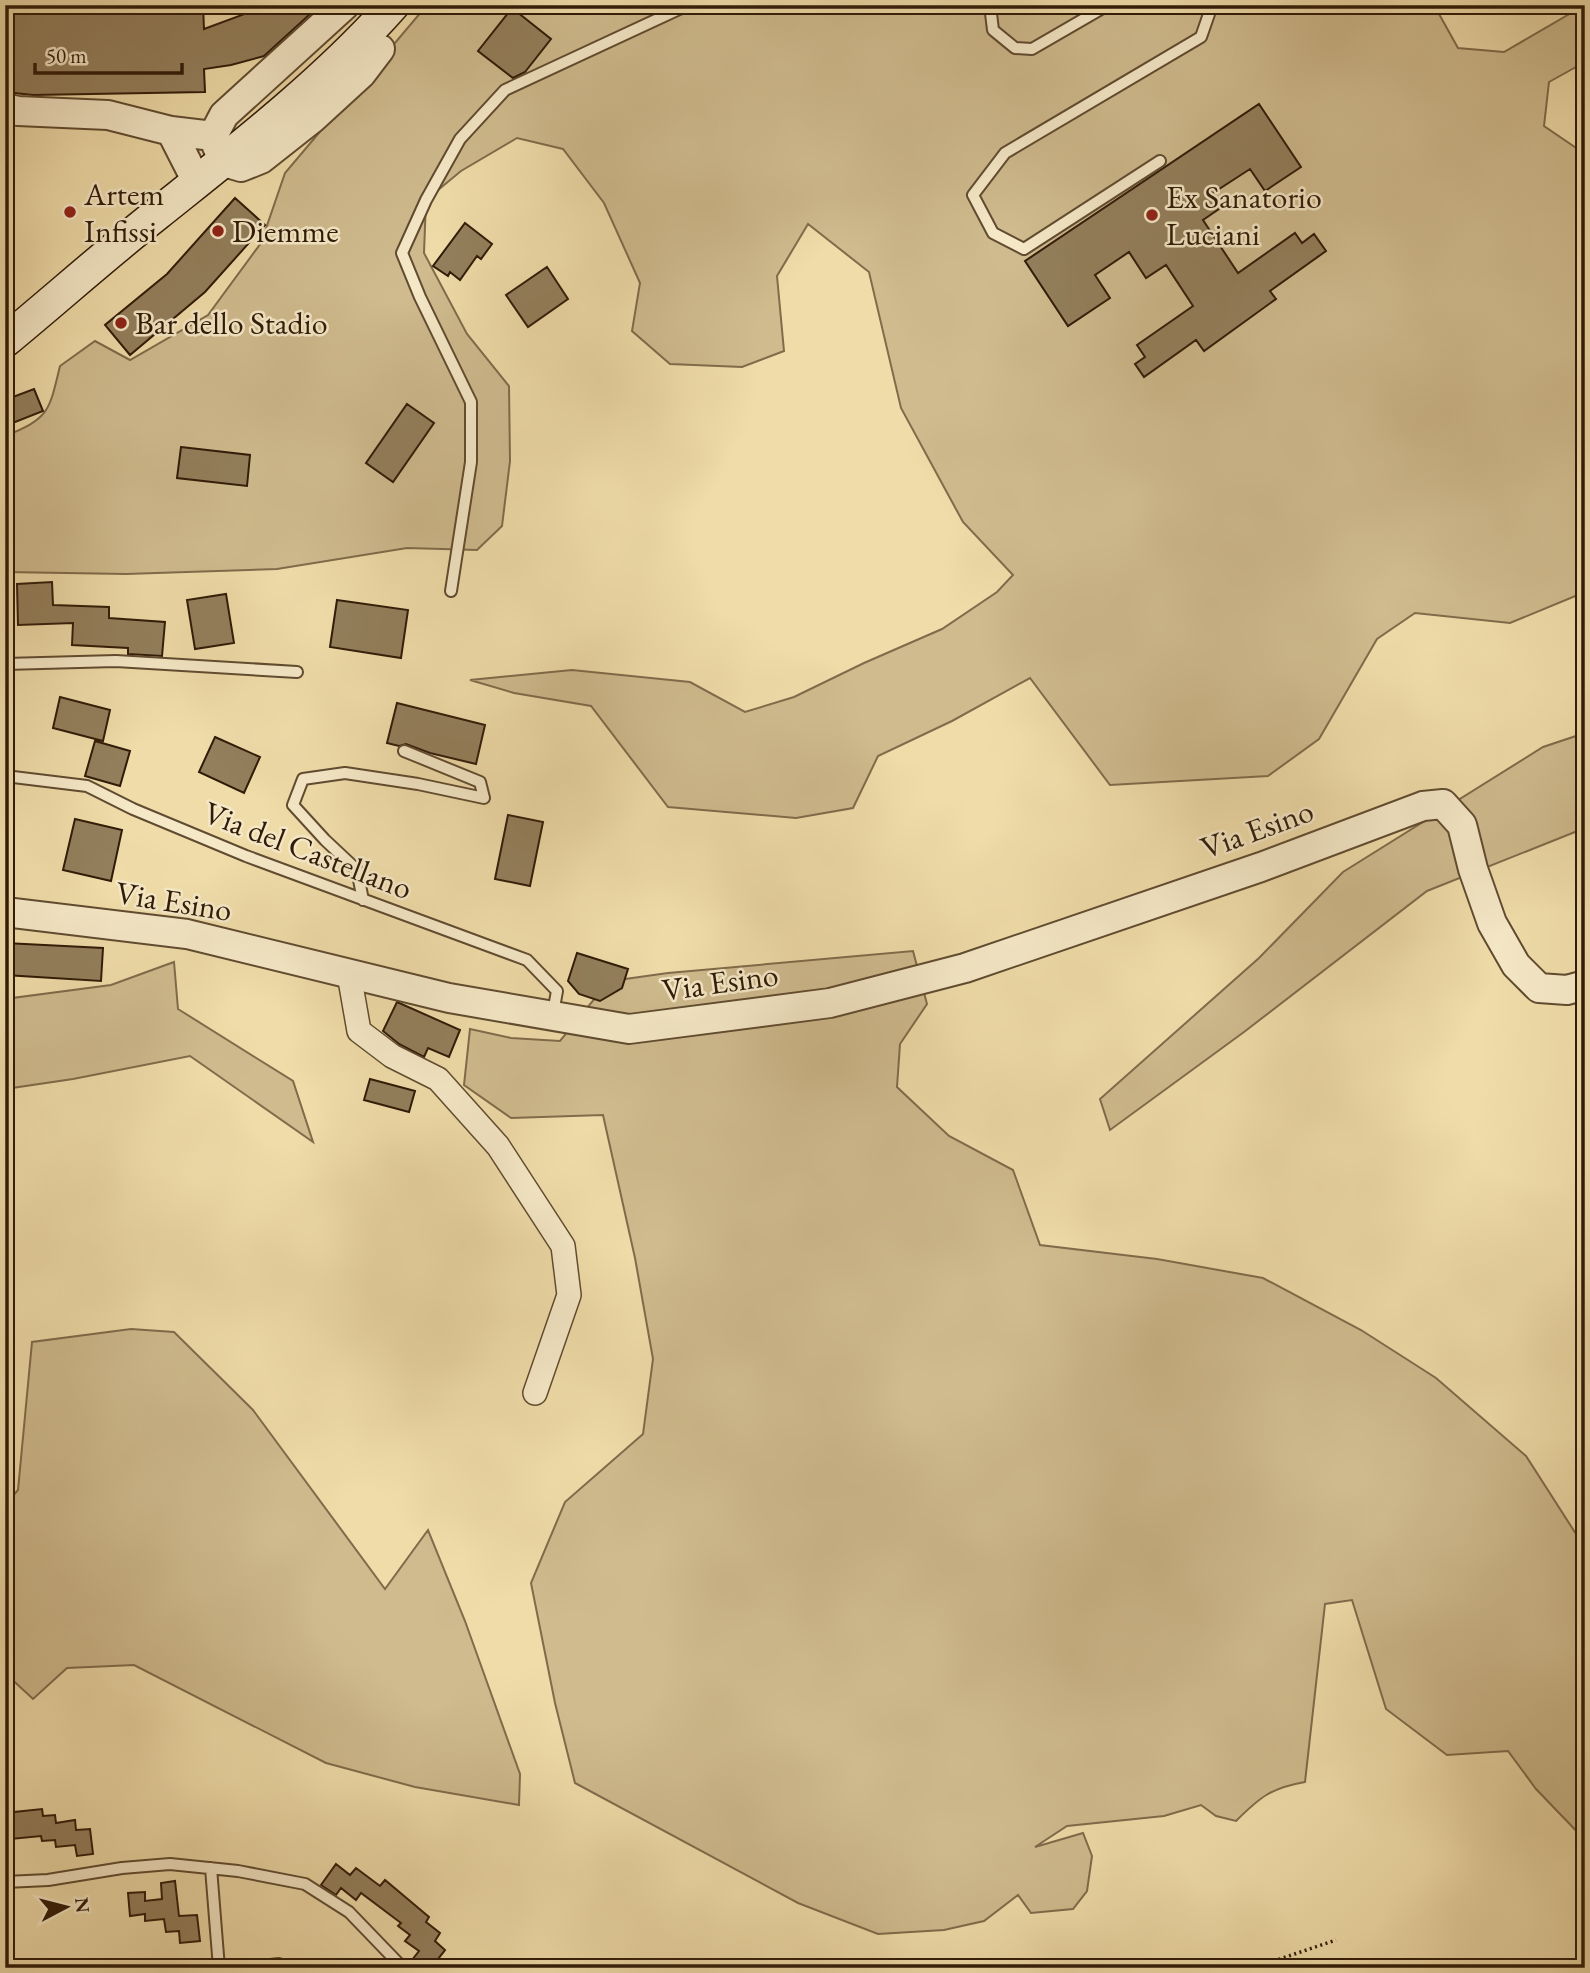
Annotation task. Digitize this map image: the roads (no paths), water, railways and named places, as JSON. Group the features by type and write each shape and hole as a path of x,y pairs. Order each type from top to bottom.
{"main road":[{"path":"5,341 197,182 218,149 365,37 393,5"}],"street":[{"path":"218,149 223,116 345,5"},
{"path":"5,108 18,111 108,115 172,131 218,149 241,167 261,159 313,118 360,74 380,49"},
{"path":"172,131 197,182"},
{"name":"Via Esino","path":"5,912 187,934 449,998 629,1030 831,1003 965,968 1261,867 1423,806 1443,804 1462,825 1473,869 1492,923 1516,965 1539,988 1567,990 1585,985"},
{"path":"349,974 359,1031 392,1056 438,1079 498,1146 563,1246 569,1294 535,1393"}],"lane":[{"path":"451,590 471,462 471,401 402,253 426,200 460,139 505,90 688,5"},
{"path":"990,5 993,30 1014,48 1032,50 1108,5"},
{"path":"1160,161 1024,249 993,233 973,195 1005,153 1201,37 1209,14 1207,5"},
{"path":"5,664 116,661 297,672"},
{"path":"363,900 357,870 293,805 303,779 345,773 484,798 480,782 404,751"},
{"name":"Via del Castellano","path":"5,776 88,786 133,809 246,856 527,960 557,991 552,1016"},
{"path":"5,1882 48,1880 122,1868 170,1864 238,1871 305,1884 349,1912 403,1968"},
{"path":"211,1868 219,1968"},
{"path":"243,1968 279,1964"}],"place":[{"name":"Artem Infissi","path":"70,212"},
{"name":"Ex Sanatorio Luciani","path":"1152,215"},
{"name":"Diemme","path":"218,231"},
{"name":"Bar dello Stadio","path":"121,323"}]}
